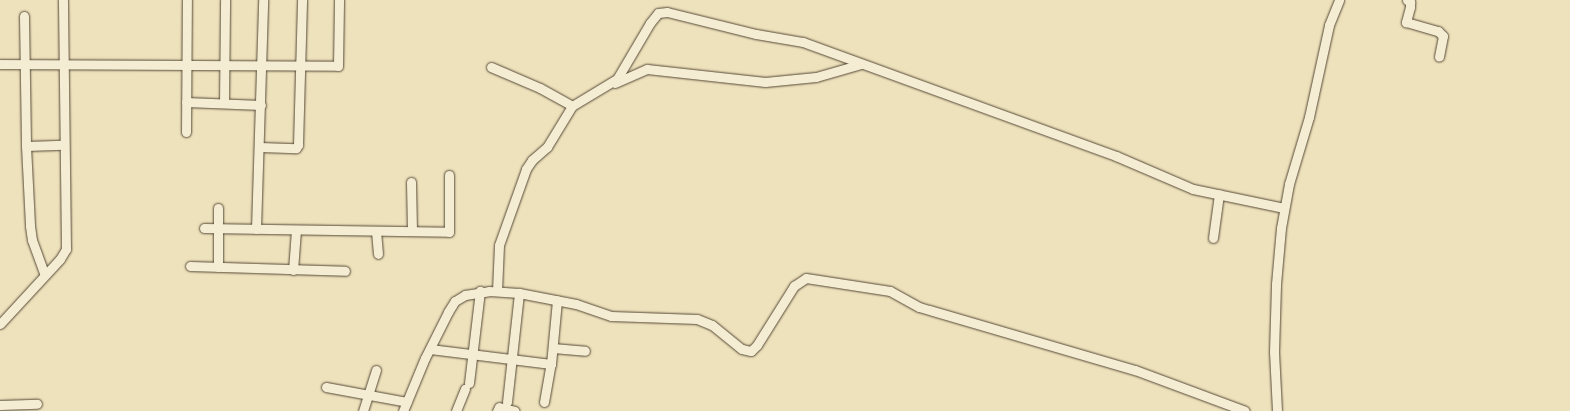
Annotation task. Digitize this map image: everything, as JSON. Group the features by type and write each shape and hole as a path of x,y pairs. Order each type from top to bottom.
{"street":[{"path":"0,324 45,276 66,249 63,146 63,0"},
{"path":"186,132 187,0"},
{"path":"224,103 225,0"},
{"path":"256,229 263,0"},
{"path":"260,147 298,147 302,0"},
{"path":"0,64 338,66 339,0"},
{"path":"1277,411 1274,352 1276,284 1284,208 1309,117 1329,25 1338,0"},
{"path":"1407,0 1410,2 1410,7 1406,22 1442,33 1444,40 1439,57"},
{"path":"611,84 626,65 650,23 658,13 668,12 756,34 803,42 1116,156 1193,189 1284,208"},
{"path":"24,16 26,146 30,226 32,240 45,276"},
{"path":"497,291 499,245 522,176 532,160 550,141 572,106 611,84 647,69 765,82 816,77 861,64"},
{"path":"490,67 540,88 572,106"},
{"path":"186,102 261,105"},
{"path":"26,146 63,146"},
{"path":"204,228 449,232 449,175"},
{"path":"410,182 412,231"},
{"path":"1213,238 1219,194"},
{"path":"218,208 218,267"},
{"path":"294,270 296,230"},
{"path":"376,231 378,254"},
{"path":"190,266 344,271"},
{"path":"326,387 370,395 405,407 430,348 455,301 465,295 480,291 520,293 557,300 611,316 697,319 712,325 742,350 751,351 798,282 806,278 814,278 890,291 918,307 1135,370 1244,411"},
{"path":"456,411 467,386 480,291"},
{"path":"507,402 520,293"},
{"path":"544,402 551,364 557,300"},
{"path":"430,348 551,364"},
{"path":"553,348 585,352"},
{"path":"364,411 376,370"},
{"path":"0,405 37,404"},
{"path":"497,411 499,407 515,411"}]}
